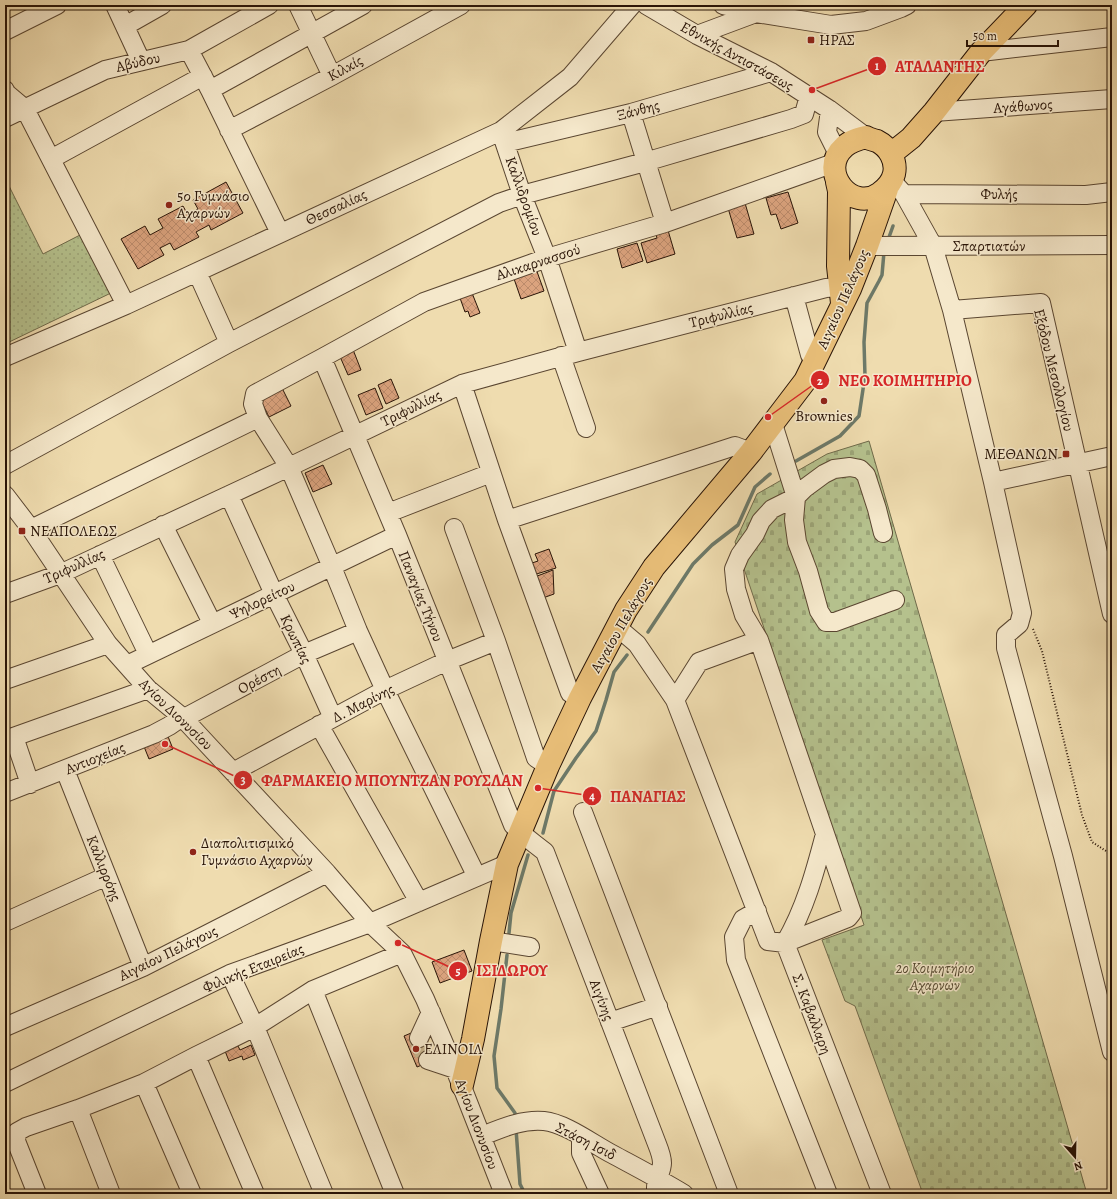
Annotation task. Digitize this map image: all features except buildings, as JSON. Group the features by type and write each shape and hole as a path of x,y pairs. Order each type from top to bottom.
{"main road":[{"path":"891,154 912,138 981,52 1026,5"},
{"path":"836,167 843,190 851,196 870,198 894,188 894,163 891,154 885,147 866,137 851,141 844,146 836,167 839,191 838,266 841,296"},
{"name":"Αιγαίου Πελάγους","path":"459,1077 472,1040 507,864 548,766 580,698 626,610 654,567 774,424 805,381 841,296 850,289 867,246 894,188"}],"street":[{"path":"5,31 56,5"},
{"path":"115,5 141,61"},
{"path":"125,26 162,5"},
{"name":"Αβύδου","path":"5,118 105,70 189,50 269,5"},
{"path":"298,5 332,76"},
{"path":"51,159 206,83 312,34 363,5"},
{"name":"Κιλκίς","path":"229,130 332,76 461,5"},
{"name":"Θεσσαλίας","path":"5,357 126,305 280,233 503,137 570,77 632,5"},
{"name":"Εθνικής Αντιστάσεως","path":"646,5 697,35 771,72 830,110 866,137"},
{"path":"723,5 760,9 831,25 866,20 907,5"},
{"path":"697,35 760,9"},
{"path":"981,52 1112,37"},
{"path":"189,50 280,233"},
{"name":"Ξάνθης","path":"503,137 631,113 771,72"},
{"path":"5,90 6,93 25,109 126,305"},
{"path":"5,465 229,343 499,203 522,195 645,162 791,119 804,114 809,96"},
{"name":"Αγάθωνος","path":"934,112 1112,99"},
{"path":"830,110 827,132 836,167"},
{"path":"631,113 665,223"},
{"name":"Καλλιδρομίου","path":"503,137 522,195 547,258 586,428"},
{"name":"Αλικαρνασσού","path":"258,418 253,404 255,394 424,302 547,258 665,223 836,167"},
{"path":"894,188 933,246 952,310 1022,613 1019,624 1006,635 1006,648 1063,856 1112,1052"},
{"name":"Φυλής","path":"894,188 1086,195 1112,192"},
{"name":"Σπαρτιατών","path":"867,246 1112,245"},
{"path":"197,272 229,343"},
{"name":"Τριφυλλίας","path":"5,594 60,574 462,384 570,354 826,288 841,296"},
{"path":"794,296 810,355 816,358"},
{"name":"Εξόδου Μεσολλογίου","path":"952,310 1041,303 1112,614"},
{"name":"Παναγίας Τήνου","path":"322,358 397,535 513,825 520,833"},
{"path":"462,384 506,520 570,693 580,698"},
{"path":"31,529 258,418 289,467 358,631 385,690 477,877"},
{"path":"774,424 796,497 794,520 798,542 819,611 826,622 836,622 895,600"},
{"path":"506,520 735,446 751,452"},
{"path":"992,482 1112,456"},
{"path":"618,627 636,644 675,700 768,941 784,943 848,918 852,913 759,640 744,615 736,589 734,569 740,555 755,534 761,521 772,509 796,497 805,488 824,474 850,466 860,469 866,474 883,533"},
{"path":"388,513 491,473"},
{"name":"Κρωπίας","path":"229,494 274,594 304,654 326,721 419,902"},
{"name":"Αγίου Διονυσίου","path":"7,500 31,529 108,644 148,689 182,717 327,873 370,923 402,953 431,1012 459,1077 504,1194"},
{"path":"163,525 212,623"},
{"path":"454,528 496,641 536,758 548,766"},
{"name":"Ψηλορείτου","path":"127,664 397,535"},
{"path":"100,555 148,654"},
{"name":"Ορέστη","path":"182,717 188,716 304,654 358,631"},
{"path":"675,700 699,662 759,640"},
{"name":"Δ. Μαρίνης","path":"233,772 385,690 496,641"},
{"path":"5,680 108,644"},
{"path":"30,784 9,738 148,689"},
{"name":"Αντιοχείας","path":"5,793 154,734 182,717"},
{"name":"Καλλιρρόης","path":"65,770 143,967"},
{"path":"583,812 729,1194"},
{"name":"Αιγίνης","path":"520,833 545,852 657,1144 662,1162 658,1186"},
{"path":"784,943 800,915 825,834"},
{"name":"Φιλικής Εταιρείας","path":"5,1083 230,974 370,923 507,864"},
{"name":"Αιγαίου Πελάγους","path":"5,1027 143,967 327,873"},
{"path":"5,922 107,876"},
{"path":"757,912 744,919 734,937 736,960 828,1194"},
{"path":"491,941 530,947"},
{"name":"Σ. Καβαλλαρη","path":"784,943 882,1194"},
{"path":"37,1194 16,1141 17,1132 26,1127 78,1109 144,1083 255,1027 313,990 402,953"},
{"path":"230,974 255,1027 324,1194"},
{"path":"313,990 395,1194"},
{"path":"610,1022 658,1006"},
{"path":"419,1038 431,1012"},
{"path":"196,1056 255,1194"},
{"path":"428,1060 459,1077"},
{"path":"144,1083 192,1194"},
{"path":"78,1109 111,1194"},
{"name":"Στάση Ισιδ","path":"482,1136 504,1127 527,1121 545,1121 564,1127 658,1186 684,1194"},
{"path":"581,1137 580,1153 600,1194"}],"path":[{"path":"1022,613 1032,626 1042,651 1085,822 1092,842 1112,857"}],"green space":[{"path":"5,178 43,254 82,234 113,292 5,344"},
{"name":"2ο Κοιμητήριο Αχαρνών","path":"869,441 1087,1194 923,1194 855,1006 845,1001 822,940 864,925 735,542 757,494 827,454"}],"waterway":[{"path":"888,240 893,226"},
{"path":"796,461 840,436 859,416 865,376 864,342 867,303 882,275 884,252"},
{"path":"648,632 693,564 712,545 738,525 755,487 770,474"},
{"path":"543,833 554,791 596,731 614,672 627,655"},
{"path":"509,933 511,913 528,855"},
{"path":"507,955 494,1056 497,1088 515,1113 515,1118"},
{"path":"516,1129 520,1184 525,1194"}],"tunnel":[{"path":"419,1038 418,1040 426,1059 428,1060"}],"place":[{"name":"ΗΡΑΣ","path":"811,40"},
{"name":"ΑΤΑΛΑΝΤΗΣ","path":"812,90"},
{"name":"5ο Γυμνάσιο Αχαρνών","path":"169,205"},
{"name":"Brownies","path":"824,401"},
{"name":"ΝΕΟ ΚΟΙΜΗΤΗΡΙΟ","path":"768,417"},
{"name":"ΜΕΘΑΝΩΝ","path":"1066,454"},
{"name":"ΝΕΑΠΟΛΕΩΣ","path":"22,531"},
{"name":"ΦΑΡΜΑΚΕΙΟ ΜΠΟΥΝΤΖΑΝ ΡΟΥΣΛΑΝ","path":"165,744"},
{"name":"ΠΑΝΑΓΙΑΣ","path":"538,788"},
{"name":"Διαπολιτισμικό Γυμνάσιο Αχαρνών","path":"193,852"},
{"name":"ΙΣΙΔΩΡΟΥ","path":"398,943"},
{"name":"ΕΛΙΝΟΙΛ","path":"416,1049"}]}
